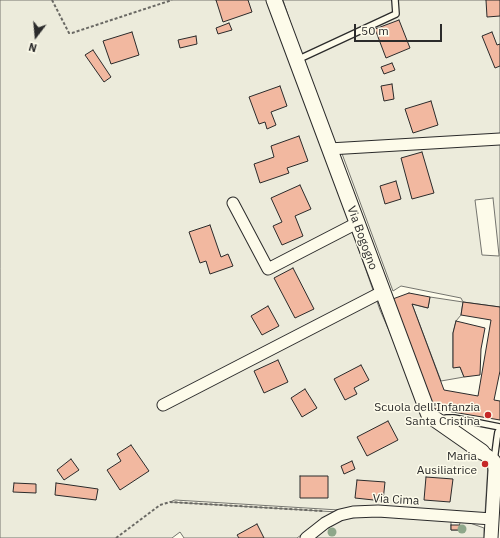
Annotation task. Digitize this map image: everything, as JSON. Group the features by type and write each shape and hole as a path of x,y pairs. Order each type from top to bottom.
{"main road":[{"name":"Via Bogogno","path":"274,0 429,415 442,419 482,452"}],"street":[{"path":"329,148 500,139"},
{"path":"233,203 268,270 357,223"},
{"path":"163,404 382,292"},
{"path":"482,452 496,467 491,538"},
{"name":"Via Cima","path":"306,538 325,523 340,515 353,512 378,511 492,519"}],"lane":[{"path":"296,60 396,14 395,0"},
{"path":"442,419 500,428 498,432 496,467"}],"path":[{"path":"52,0 69,33 72,33 172,0"},
{"path":"116,538 160,505 170,502 323,511"}],"shaded area":[{"path":"0,0 271,0 380,310 428,420 488,464 485,514 339,510 175,500 170,502 338,512 323,519 297,538 184,538 180,532 172,538 0,538"},
{"path":"283,0 500,0 500,307 463,302 461,298 401,286 393,291 341,151 335,144 304,63","holes":["493,198 499,256 482,255 475,200"]},
{"path":"430,297 463,302 461,315 456,321 453,333 453,367 460,367 464,377 441,381 412,304 428,308"},
{"path":"369,516 451,521 451,530 459,530 460,522 470,523 484,528 484,538 313,538 342,519"}],"building":[{"path":"216,0 248,0 252,12 223,22"},
{"path":"486,0 500,0 500,16 487,17"},
{"path":"399,20 410,48 386,58 375,29"},
{"path":"229,23 232,30 218,34 216,28"},
{"path":"132,32 139,55 111,64 103,41"},
{"path":"492,32 497,45 500,44 500,66 495,68 482,36"},
{"path":"196,36 197,44 180,48 178,40"},
{"path":"93,50 111,77 104,82 85,55"},
{"path":"392,63 395,70 384,74 381,67"},
{"path":"392,84 394,99 384,101 381,86"},
{"path":"280,86 287,106 271,112 276,125 267,129 265,122 259,124 249,97"},
{"path":"431,101 438,125 413,133 405,109"},
{"path":"299,136 308,161 287,168 289,173 260,183 254,164 274,157 271,146"},
{"path":"422,152 434,193 412,199 401,158"},
{"path":"396,181 401,199 385,204 380,186"},
{"path":"300,185 311,209 295,216 303,236 282,245 273,226 282,222 271,198"},
{"path":"210,225 221,257 228,254 233,266 210,274 206,261 200,263 189,232"},
{"path":"293,268 314,309 295,318 274,278"},
{"path":"409,293 430,297 428,308 412,304 444,390 478,396 491,320 461,315 463,302 500,307 500,371 494,400 500,401 500,420 429,408 390,300"},
{"path":"268,306 279,326 262,335 251,316"},
{"path":"456,321 485,328 481,349 480,375 464,377 460,367 453,368 453,333"},
{"path":"278,360 288,382 264,393 254,371"},
{"path":"361,365 369,380 354,388 357,394 345,400 334,379"},
{"path":"305,389 317,408 302,417 291,398"},
{"path":"388,421 398,440 367,456 357,437"},
{"path":"131,445 149,471 120,490 107,470 121,461 117,454"},
{"path":"71,459 79,470 64,480 57,470"},
{"path":"352,461 355,469 344,474 341,466"},
{"path":"300,476 328,476 328,498 300,498"},
{"path":"426,477 453,479 450,502 424,500"},
{"path":"357,480 385,482 383,501 355,498"},
{"path":"14,483 36,484 36,493 13,492"},
{"path":"56,483 98,489 96,500 55,495"},
{"path":"257,524 264,538 239,538 237,535"},
{"path":"451,525 460,525 459,530 451,530"}],"place":[{"name":"Scuola dell'Infanzia Santa Cristina","path":"488,415"},
{"name":"Maria Ausiliatrice","path":"485,464"}]}
